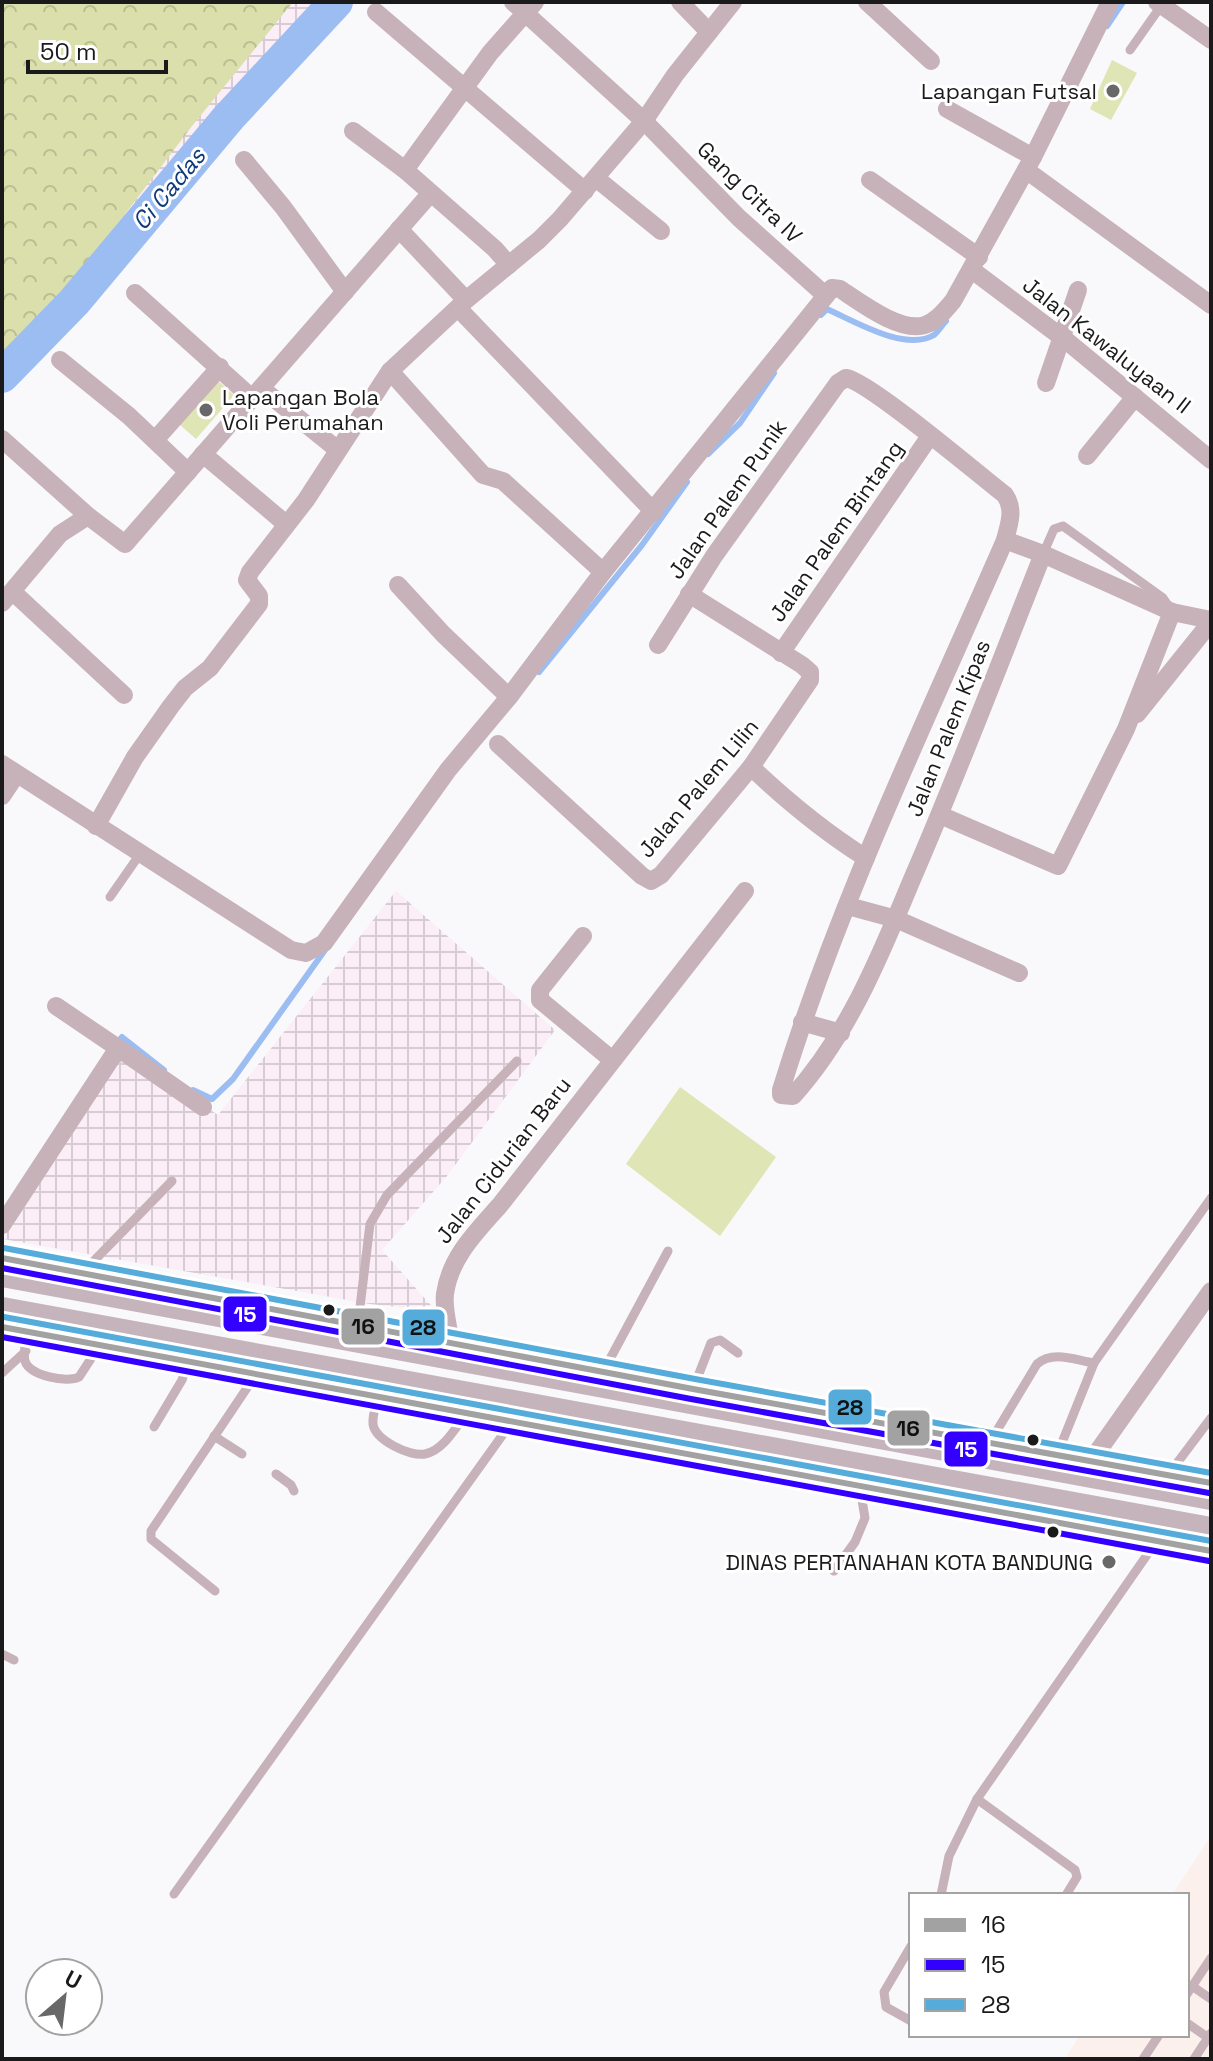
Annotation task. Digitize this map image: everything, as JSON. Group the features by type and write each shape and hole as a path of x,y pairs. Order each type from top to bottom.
{"highway":[{"path":"2,1273 789,1412 1211,1496"},
{"path":"2,1311 458,1403 961,1485 1211,1531"},
{"path":"388,1400 458,1403"},
{"path":"961,1485 1016,1514"}],"main road":[{"path":"2,1258 693,1389 789,1412 990,1442 1211,1483"},
{"path":"2,1327 26,1341 100,1345 388,1400"},
{"path":"458,1403 511,1423 1211,1551"}],"street":[{"path":"680,2 709,32"},
{"path":"96,826 135,757 171,706 185,688 210,668 259,604 259,596 249,584 248,577 306,500 390,371 462,304 539,240 591,185 644,121 675,75 733,2"},
{"path":"867,2 931,61"},
{"path":"2,796 9,769 291,950 306,953 324,943 448,770 825,295 836,287 887,318 908,326 924,325 938,318 953,301 1030,168 1110,2"},
{"path":"1159,4 1185,10 1211,40"},
{"path":"405,170 524,6"},
{"name":"Gang Citra IV","path":"524,6 739,218 825,295"},
{"path":"376,12 504,123 661,231"},
{"path":"947,109 1211,305"},
{"path":"353,131 405,170 509,265"},
{"path":"244,160 283,207 345,292"},
{"name":"Jalan Kawaluyaan II","path":"870,180 1211,460"},
{"path":"2,439 88,516 125,544 430,194"},
{"path":"399,229 462,304 654,512"},
{"path":"1046,383 1078,290"},
{"path":"135,293 220,367 338,450"},
{"path":"60,360 84,377 188,472"},
{"path":"155,440 220,367"},
{"path":"390,371 483,475 503,481 603,572"},
{"name":"Jalan Palem Punik","path":"658,645 689,594 838,383 846,378 860,384 930,436"},
{"path":"1087,456 1135,397"},
{"path":"841,1033 802,1022 866,858 1005,540 1012,512 1005,495 930,436"},
{"name":"Jalan Palem Bintang","path":"781,653 930,436"},
{"path":"203,454 286,524"},
{"path":"88,516 60,534 7,598 124,695"},
{"path":"1005,540 1172,612 1211,621 1126,729"},
{"name":"Jalan Palem Kipas","path":"802,1022 781,1095 793,1096 841,1033 896,919 940,815 1043,554"},
{"path":"398,585 443,634 509,697"},
{"name":"Jalan Palem Lilin","path":"498,744 642,876 651,881 661,875 751,767 810,680 810,672 689,594"},
{"path":"940,815 1058,866 1126,729 1172,612"},
{"path":"751,767 792,806 866,858"},
{"name":"Jalan Cidurian Baru","path":"451,1344 444,1296 453,1265 745,891"},
{"path":"848,906 896,919 1019,973"},
{"path":"583,936 540,990 540,1000 611,1059"},
{"path":"56,1006 203,1107"},
{"path":"2,1225 118,1048"},
{"path":"1091,1461 1211,1291"}],"lane":[{"path":"1130,50 1159,4"},
{"path":"1043,554 1054,529 1063,526 1163,598 1172,612"},
{"path":"110,897 140,854"},
{"path":"366,1327 360,1307 370,1224 387,1195 517,1061"},
{"path":"81,1274 97,1254 172,1181"},
{"path":"1057,1455 1094,1363 1211,1198"},
{"path":"603,1372 668,1251"},
{"path":"693,1389 711,1343 720,1340 738,1353"},
{"path":"26,1341 24,1359 35,1371 73,1380 83,1372 100,1345"},
{"path":"2,1373 26,1341"},
{"path":"990,1442 1043,1358 1053,1355 1094,1363"},
{"path":"154,1427 182,1380 188,1363"},
{"path":"215,1591 151,1539 155,1524 255,1376"},
{"path":"388,1400 373,1424 376,1433 404,1451 425,1455 440,1447 458,1403"},
{"path":"1168,1475 1211,1418"},
{"path":"174,1894 511,1423"},
{"path":"214,1436 242,1454"},
{"path":"276,1474 294,1491"},
{"path":"834,1571 855,1542 865,1518 860,1486"},
{"path":"942,1893 949,1856 977,1799 1157,1541"},
{"path":"2,1654 14,1660"},
{"path":"977,1799 1075,1870 1077,1877 1067,1893"},
{"path":"909,1949 884,1992 886,2007 909,2020"},
{"path":"1211,1958 1190,1990 1211,1999"},
{"path":"1189,2024 1210,2037 1194,2059"},
{"path":"1143,2059 1158,2037"}],"shaded area":[{"path":"2,2 335,2 246,102 138,238 29,137"},
{"path":"396,891 555,1030 447,1176 382,1250 436,1311 370,1304 3,1239 40,1166 120,1049 218,1115"},
{"path":"1211,1836 1211,2059 1065,2059 1079,2037 1189,2037 1189,1893 1173,1893"}],"green space":[{"path":"2,2 293,2 192,126 97,251 2,360"},
{"name":"Lapangan Futsal","path":"1112,60 1137,73 1111,120 1090,109"},
{"name":"Lapangan Bola Voli Perumahan","path":"217,380 234,395 196,439 179,424"},
{"path":"680,1087 776,1157 720,1236 626,1164"}],"waterway":[{"name":"Ci Cadas","path":"2,376 74,302 229,117 336,2"},
{"path":"1107,26 1123,2"},
{"path":"821,315 827,309 880,333 909,340 934,335 946,321"},
{"path":"708,454 740,423 774,373"},
{"path":"539,672 642,545 687,482"},
{"path":"193,1090 212,1099 233,1079 325,950"},
{"path":"118,1043 122,1037 164,1070"}],"transit line":[{"name":"28","path":"4,1248 1211,1473"},
{"name":"16","path":"2,1258 1211,1483"},
{"name":"15","path":"2,1268 691,1399 1209,1493"},
{"name":"28","path":"4,1317 1211,1541"},
{"name":"16","path":"2,1327 1211,1551"},
{"name":"15","path":"2,1337 1209,1561"}],"place":[{"name":"Lapangan Futsal","path":"1113,91"},
{"name":"Lapangan Bola Voli Perumahan","path":"206,410"},
{"name":"DINAS PERTANAHAN KOTA BANDUNG","path":"1109,1562"}]}
